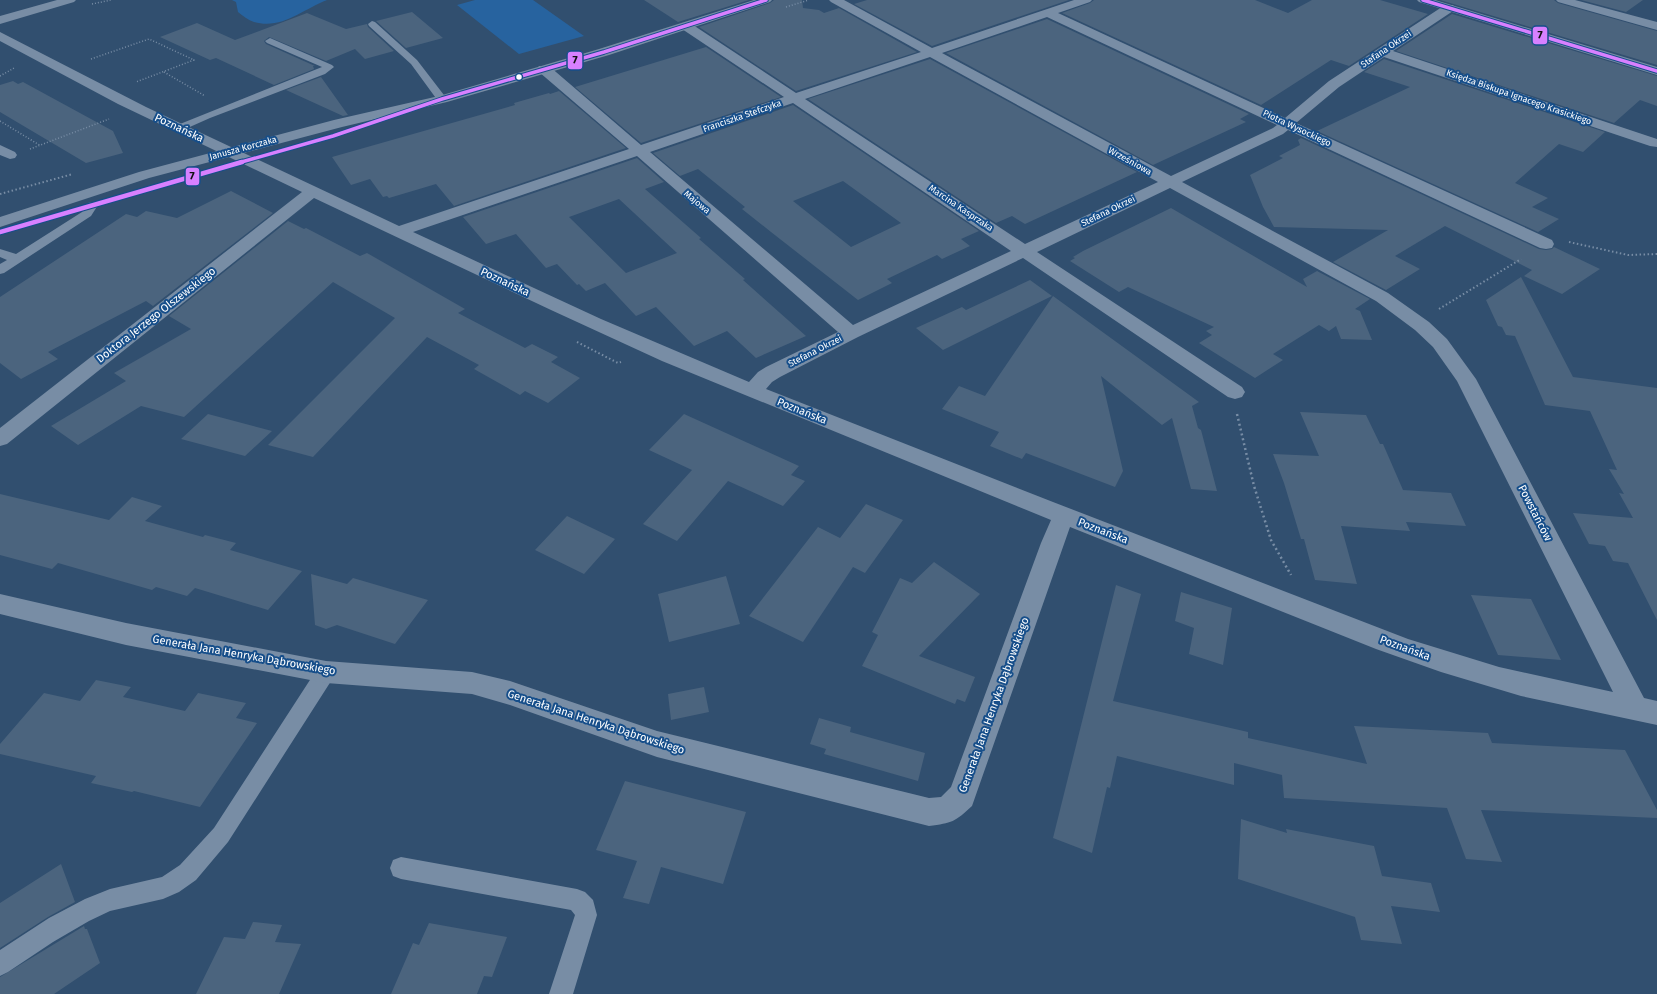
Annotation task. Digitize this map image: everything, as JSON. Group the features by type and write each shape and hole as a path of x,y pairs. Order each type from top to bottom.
{"street":[{"path":"0,20 70,0"},
{"name":"Janusza Korczaka","path":"0,222 104,187 340,133 442,99 686,26 766,0"},
{"name":"Wrześniowa","path":"835,0 1376,294 1402,310 1428,319"},
{"name":"Franciszka Stefczyka","path":"398,232 1086,0"},
{"path":"1423,0 1657,71"},
{"path":"1568,1 1657,26"},
{"name":"Stefana Okrzei","path":"753,391 765,377 773,372 851,332 1278,131 1334,84 1449,8"},
{"name":"Piotra Wysockiego","path":"1047,13 1546,244"},
{"name":"Marcina Kasprzaka","path":"686,26 1235,392"},
{"name":"Poznańska","path":"0,36 138,109 312,192 571,314 706,372 1064,516 1377,638 1433,658 1491,676 1646,710"},
{"name":"Księdza Biskupa Ignacego Krasickiego","path":"1383,52 1655,143"},
{"name":"Majowa","path":"544,69 851,332"},
{"name":"Janusza Korczaka","path":"0,232 92,205 239,156"},
{"name":"Doktora Jerzego Olszewskiego","path":"0,439 312,192"},
{"name":"Powstańców","path":"1428,319 1440,343 1466,379 1646,710"},
{"name":"Generała Jana Henryka Dąbrowskiego","path":"0,604 126,634 326,672 472,683 510,693 657,744 929,812 947,810 962,796 1052,543 1064,516"}],"lane":[{"path":"372,24 414,62 442,99"},
{"path":"179,128 322,72 329,67 270,41"},
{"path":"0,270 87,214 92,205"},
{"path":"0,253 17,259"},
{"path":"0,964 76,914 103,902 164,887 186,874 206,855 221,835 326,672"},
{"path":"401,868 577,900 585,908 586,915 561,994"}],"path":[{"path":"86,61 149,39 194,60 131,84"},
{"path":"164,72 226,109"},
{"path":"5,152 41,146 112,118"},
{"path":"0,121 41,146"},
{"path":"1428,319 1551,240 1628,255 1657,254"},
{"path":"576,342 618,363 624,361"},
{"path":"1235,392 1239,401 1237,412 1254,486 1271,540 1292,577"}],"shaded area":[{"path":"232,0 327,0 283,21 264,24 254,22 238,12 236,2"},
{"path":"475,0 533,0 584,36 519,54 457,5"}],"building":[{"path":"644,0 749,0 678,22"},
{"path":"774,0 802,0 803,8 819,10 824,13 839,8 917,52 796,91 699,27 770,3"},
{"path":"867,0 1069,0 932,46 854,4"},
{"path":"1094,0 1255,0 1288,13 1312,0 1380,0 1428,14 1349,66 1331,60 1261,105 1062,13 1090,3"},
{"path":"1440,0 1554,0 1558,3 1657,31 1657,65"},
{"path":"1581,0 1643,0 1626,12"},
{"path":"412,12 443,38 406,48 376,21"},
{"path":"307,13 346,29 367,24 368,27 394,51 365,59 355,49 326,61 269,37 264,41 266,44 315,66 313,66 314,69 274,85 216,58 210,60 160,37 197,23 235,40"},
{"path":"1452,14 1657,76 1657,106 1640,100 1614,123 1396,51"},
{"path":"1047,19 1249,114 1240,119 1246,122 1153,165 946,53"},
{"path":"706,47 781,97 641,143 575,87"},
{"path":"930,59 1137,172 1025,224 1012,216 996,223 808,99"},
{"path":"1384,59 1605,132 1583,152 1559,144 1515,183 1548,198 1532,207 1559,219 1538,232 1317,131 1410,87 1364,72"},
{"path":"321,77 348,115 343,116 286,90"},
{"path":"13,81 18,84 23,82 113,131 123,153 86,163 0,112 0,85"},
{"path":"559,91 626,148 454,206 436,184 389,198 387,196 383,197 370,179 351,185 332,157 515,105 514,103"},
{"path":"793,105 979,231 961,239 970,246 942,259 937,255 887,279 892,283 858,300 742,209 745,207 698,169 680,176 653,153","holes":["843,181 901,223 851,247 793,201"]},
{"path":"1301,138 1539,249 1546,250 1554,247 1600,269 1562,294 1524,276 1532,270 1445,226 1395,256 1420,269 1386,290 1333,262 1388,230 1274,227 1263,207 1250,175 1283,158 1279,156 1300,145 1298,140"},
{"path":"637,158 664,182 645,189 701,238 699,239 745,279 743,280 806,336 756,358 727,331 694,346 656,307 636,316 605,283 586,291 579,284 577,285 557,264 546,268 516,234 486,244 463,217","holes":["619,199 677,253 626,273 569,217"]},
{"path":"231,191 273,213 153,306 146,301 48,352 58,359 21,379 0,363 0,297 126,214 137,217 146,211 177,218"},
{"path":"1171,208 1307,287 1303,279 1317,271 1370,299 1355,309 1360,311 1372,340 1341,339 1336,326 1329,331 1319,325 1273,354 1283,360 1255,378 1199,343 1212,335 1206,331 1214,327 1128,287 1119,292 1070,261 1075,258 1073,257 1083,251"},
{"path":"288,221 304,229 306,228 360,256 367,253 465,309 458,313 525,348 532,344 558,357 551,362 580,378 548,403 525,391 520,395 474,369 479,365 427,337 313,457 268,445 395,318 333,282 184,417 141,406 78,445 51,426 126,381 114,373 191,329 169,316"},
{"path":"1521,277 1573,377 1657,388 1657,620 1628,563 1613,561 1605,546 1589,544 1573,513 1633,518 1619,493 1624,494 1609,469 1617,470 1590,411 1545,405 1515,336 1506,335 1502,327 1498,326 1486,300"},
{"path":"1030,280 1052,296 943,350 916,328 962,307 966,310"},
{"path":"1053,296 1199,402 1192,406 1198,428 1201,430 1217,491 1191,489 1172,418 1162,425 1101,376 1123,471 1115,487 1026,453 1022,459 990,446 999,432 942,409 959,386 985,396"},
{"path":"1300,412 1366,415 1380,444 1383,444 1403,490 1451,493 1466,526 1406,522 1410,531 1341,526 1357,584 1315,580 1304,539 1301,539 1284,483 1273,454 1319,456"},
{"path":"208,414 272,431 245,456 181,439"},
{"path":"684,414 799,466 791,475 805,481 783,506 728,481 677,541 643,524 692,470 649,450"},
{"path":"0,494 109,520 132,497 162,506 145,521 203,537 205,535 236,543 230,550 302,571 268,610 195,588 187,596 156,587 152,590 58,563 52,569 0,555"},
{"path":"866,504 903,520 865,573 853,567 803,642 749,616 818,527 840,538"},
{"path":"567,516 615,539 584,574 535,550"},
{"path":"934,562 980,594 919,656 975,677 965,702 957,699 955,704 862,666 878,635 872,632 900,578 912,583"},
{"path":"311,574 347,584 353,578 428,600 395,644 337,625 326,629 315,625"},
{"path":"726,576 740,624 669,642 658,594"},
{"path":"1116,585 1141,594 1113,701 1248,732 1248,738 1367,764 1354,726 1488,733 1492,743 1625,750 1657,810 1657,818 1481,810 1502,862 1466,859 1447,808 1284,798 1282,775 1234,763 1234,785 1117,756 1110,788 1107,787 1092,853 1053,838"},
{"path":"1181,592 1232,608 1223,665 1189,654 1194,628 1175,621"},
{"path":"1471,595 1531,599 1561,660 1498,655"},
{"path":"96,680 131,687 123,697 185,711 198,693 246,703 236,718 257,723 200,807 134,791 132,792 91,783 96,776 0,754 0,744 44,693 80,701"},
{"path":"704,687 709,712 671,720 668,694"},
{"path":"819,718 851,727 850,732 925,753 918,781 824,754 826,749 810,744"},
{"path":"625,781 746,812 723,884 661,867 649,904 623,898 637,861 596,850"},
{"path":"1241,819 1287,833 1286,829 1374,846 1382,876 1431,883 1440,912 1391,906 1402,944 1361,940 1355,917 1238,879"},
{"path":"61,864 75,902 48,917 0,948 0,903"},
{"path":"253,922 282,925 275,942 301,944 279,994 196,994 224,937 245,939"},
{"path":"429,923 507,937 492,977 484,976 477,994 391,994 413,943 419,945"},
{"path":"84,926 85,929 87,929 100,963 54,994 0,994 0,977"}],"transit line":[{"name":"7","path":"0,232 333,136 442,99 604,52 766,0"},
{"name":"7","path":"1423,0 1657,71"}]}
